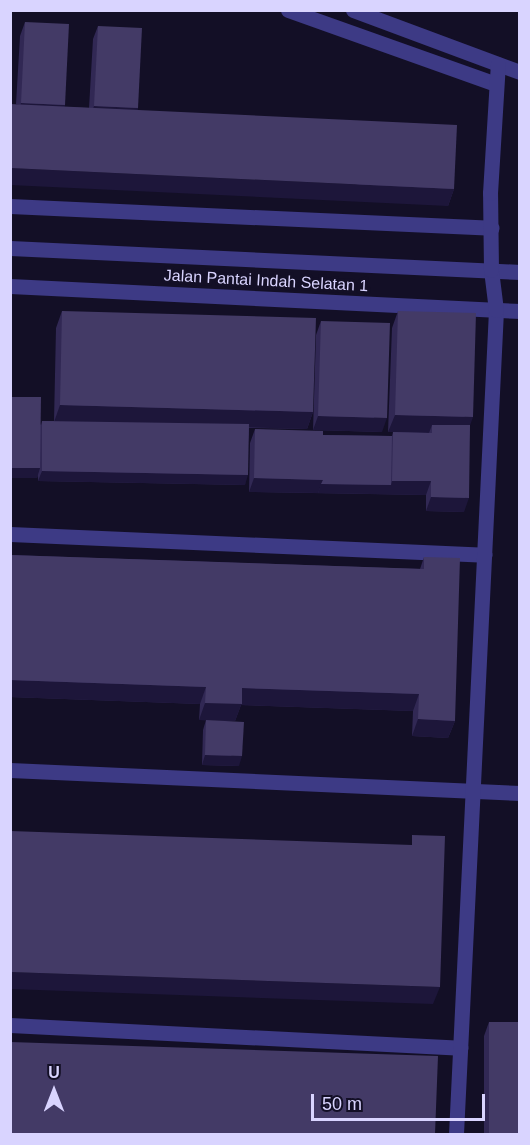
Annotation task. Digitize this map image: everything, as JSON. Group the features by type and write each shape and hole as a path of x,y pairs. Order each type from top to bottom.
{"street":[{"path":"288,10 496,84"},
{"path":"353,10 519,72"},
{"path":"456,1134 496,310 491,270 490,228 498,64"},
{"path":"10,206 490,228"},
{"name":"Jalan Pantai Indah Selatan 1","path":"10,248 519,272"},
{"name":"Jalan Pantai Indah Selatan 1","path":"10,286 519,311"},
{"path":"10,534 485,555"},
{"path":"10,770 519,793"},
{"path":"10,1025 460,1048"}],"building":[{"path":"25,22 69,24 65,105 21,103"},
{"path":"98,26 142,28 138,108 94,106"},
{"path":"10,104 457,125 454,189 10,168"},
{"path":"62,311 316,318 313,412 60,405"},
{"path":"398,311 476,313 473,417 395,415"},
{"path":"321,321 390,323 387,418 318,416"},
{"path":"10,397 41,397 40,468 10,468"},
{"path":"42,421 249,424 248,475 42,471"},
{"path":"432,425 470,425 469,498 431,497 431,481 392,481 393,432 432,433"},
{"path":"255,429 323,431 323,480 254,478"},
{"path":"323,435 392,436 391,485 321,484 323,480"},
{"path":"10,555 424,569 424,557 460,558 455,721 418,719 419,694 242,688 242,704 205,703 206,687 10,680"},
{"path":"206,720 244,722 242,756 205,755"},
{"path":"10,831 412,845 412,835 445,836 440,987 10,972"},
{"path":"489,1022 519,1022 519,1134 489,1134"},
{"path":"10,1042 438,1056 435,1134 10,1134"}]}
